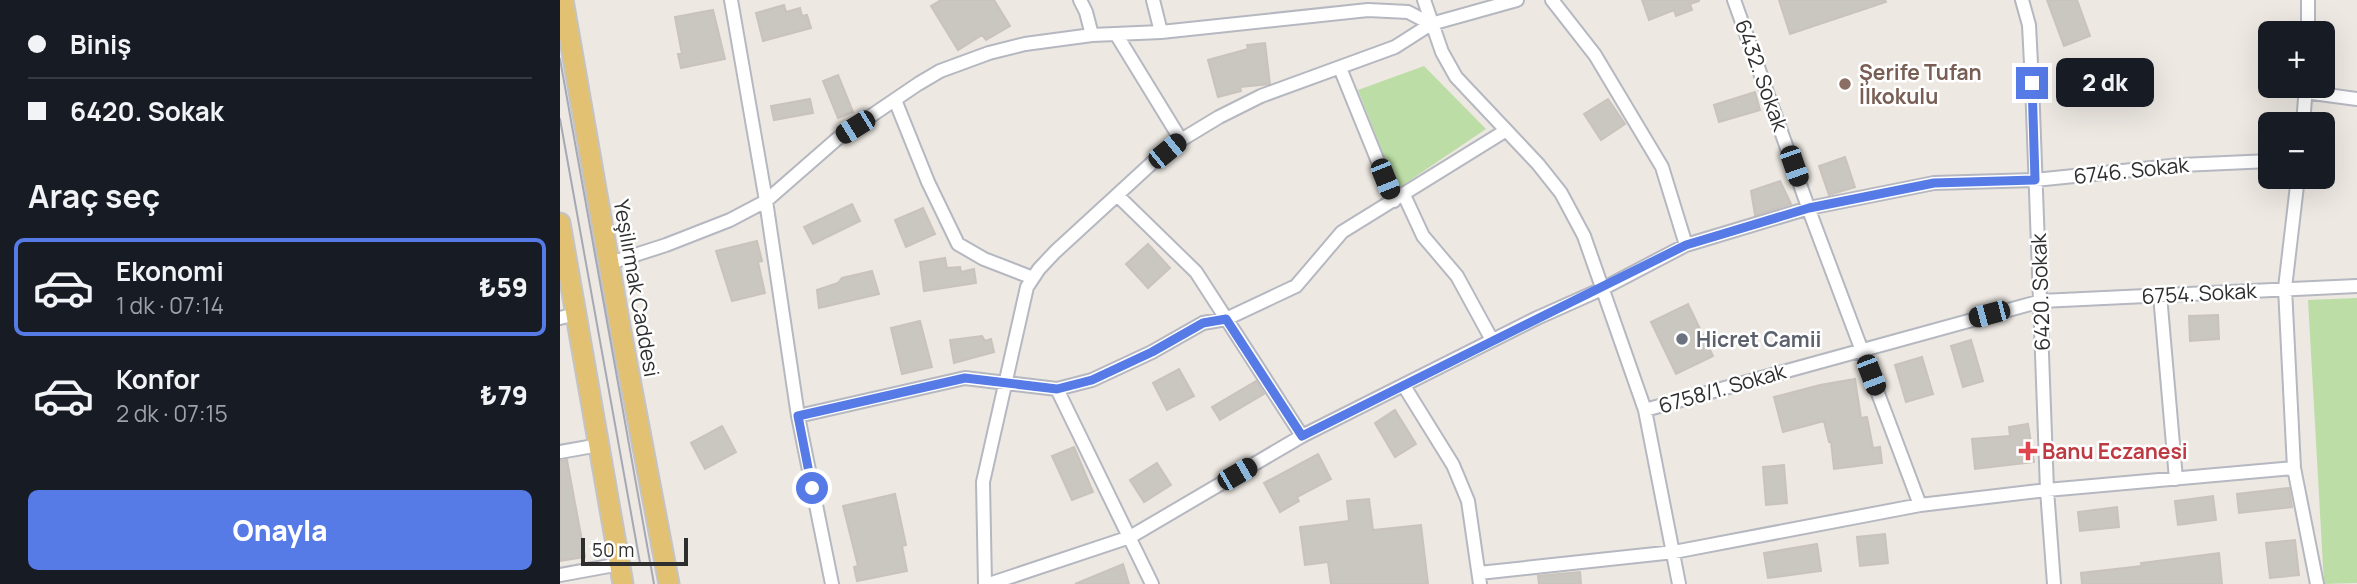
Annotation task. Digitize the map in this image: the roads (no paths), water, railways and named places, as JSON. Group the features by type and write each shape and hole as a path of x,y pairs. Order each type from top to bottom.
{"main road":[{"name":"Yeşilırmak Caddesi","path":"563,0 669,584"},
{"path":"560,223 568,316 599,445 621,574"}],"street":[{"path":"1080,0 1092,35"},
{"path":"1153,0 1161,32"},
{"path":"1424,0 1442,52 1456,77 1538,164 1561,193 1584,236 1646,410 1679,584"},
{"path":"987,584 983,482 1027,288 1055,252 1181,140 1219,117 1261,96 1395,47 1431,24 1517,0"},
{"path":"1552,0 1595,55 1662,167 1686,245"},
{"name":"6432. Sokak","path":"1734,0 1920,505"},
{"name":"6420. Sokak","path":"2022,0 2029,25 2047,490 2054,584"},
{"path":"2308,0 2308,21"},
{"path":"735,1 798,416 832,584"},
{"path":"610,263 730,220 766,201 837,139 940,71 965,61 1025,44 1092,35 1161,32 1368,10 1408,12 1431,24"},
{"path":"1116,34 1181,140"},
{"path":"1340,68 1399,198 1423,236 1457,276 1492,340"},
{"path":"2335,95 2357,99"},
{"path":"895,100 928,182 958,244 984,259 1033,278"},
{"path":"798,416 965,378 1057,389 1092,380 1152,352 1203,323 1226,319 1296,286 1342,232 1505,131"},
{"name":"6746. Sokak","path":"987,584 1130,537 1302,436 1686,245 1809,208 1934,183 2035,180 2181,165 2258,162"},
{"path":"2296,189 2284,288 2294,468 2317,584"},
{"path":"1117,195 1196,272 1302,436"},
{"name":"6754. Sokak","path":"2041,301 2357,286"},
{"path":"2161,295 2176,478"},
{"name":"6758/1. Sokak","path":"1646,410 2041,301"},
{"path":"1404,386 1453,465 1468,501 1479,578 1674,552 1920,505 2047,490 2294,468"},
{"path":"1057,389 1152,584"},
{"path":"560,453 599,445"},
{"path":"560,575 621,574"}],"tram line":[{"path":"560,59 654,584"},
{"path":"560,119 640,563"}],"place":[{"name":"Şerife Tufan İlkokulu","path":"1845,84"},
{"name":"Hicret Camii","path":"1682,339"},
{"name":"Banu Eczanesi","path":"2028,451"}]}
